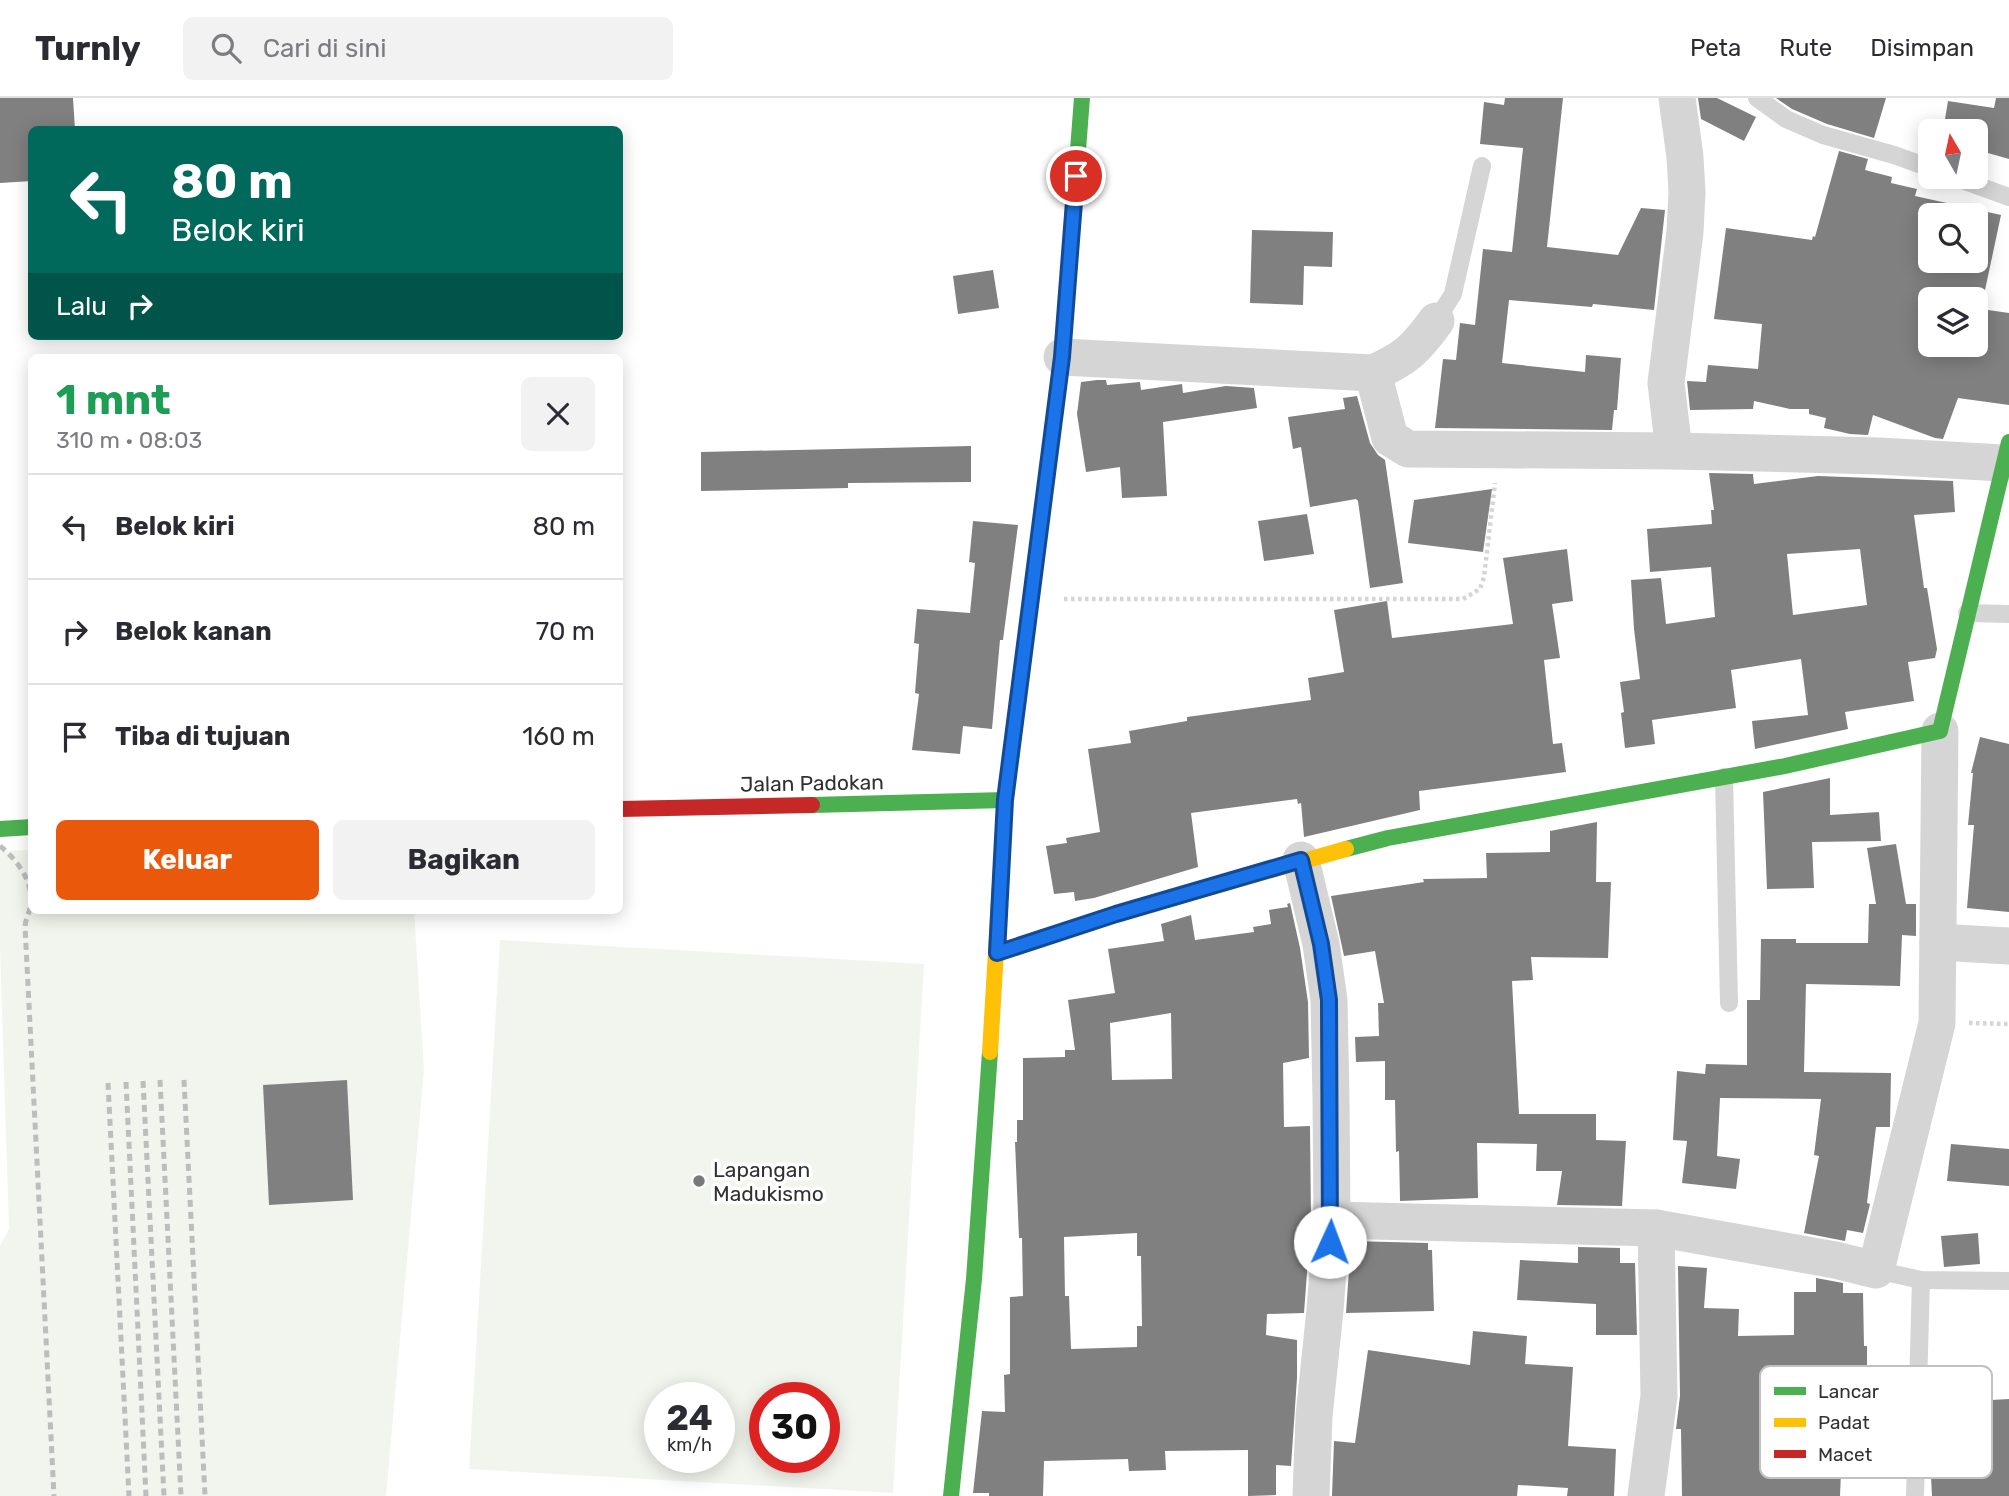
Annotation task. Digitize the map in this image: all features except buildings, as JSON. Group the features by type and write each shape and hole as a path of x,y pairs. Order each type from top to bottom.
{"street":[{"path":"951,1496 974,1279 1005,800 1062,357 1082,98"},
{"path":"1674,451 1666,383 1685,232 1687,192 1677,98"},
{"path":"1062,357 1373,373 1405,358 1422,341 1436,321"},
{"path":"1332,1220 1656,1228 1835,1260 1875,1270 1937,1023 1940,731 2006,452 1879,456 1408,449 1390,438 1373,373"},
{"path":"997,953 1116,914 1301,860 1388,838 1785,766 1940,731"},
{"name":"Jalan Padokan","path":"623,809 1005,800"},
{"path":"0,829 28,827"},
{"path":"1301,860 1321,944 1329,1000 1332,1220 1314,1416 1311,1496"},
{"path":"1938,942 2009,946"},
{"path":"1646,1496 1659,1396 1656,1228"}],"lane":[{"path":"1758,98 1786,118 1823,135 1918,164"},
{"path":"1436,321 1453,293 1482,166"},
{"path":"1987,189 2009,197"},
{"path":"1967,613 2009,614"},
{"path":"1724,777 1729,1003"},
{"path":"1875,1270 1921,1280 2009,1282"},
{"path":"1919,1366 1921,1280"},
{"path":"1915,1496 1916,1478"}],"path":[{"path":"1031,599 1463,599 1480,589 1485,577 1499,450"}],"shaded area":[{"path":"28,850 28,914 414,914 424,1070 386,1496 0,1496 0,1246 9,1229 0,949 0,851"},
{"name":"Lapangan Madukismo","path":"500,940 924,964 893,1493 469,1469"}],"railway":[{"path":"0,846 21,869 28,884"},
{"path":"29,914 25,926 54,1496"},
{"path":"160,1080 181,1496"},
{"path":"184,1080 205,1496"},
{"path":"143,1081 164,1496"},
{"path":"126,1082 146,1496"},
{"path":"108,1083 129,1496"}],"traffic: fast":[{"path":"1024,653 1062,357 1082,98"},
{"path":"1346,849 1388,838 1785,766 1940,731 2009,442"},
{"path":"812,805 1005,800"},
{"path":"0,829 28,827"},
{"path":"951,1496 974,1279 990,1052"}],"traffic: slow":[{"path":"990,1052 1005,800 1024,653"},
{"path":"997,953 1116,914 1346,849"}],"traffic: jam":[{"path":"623,809 812,805"}],"place":[{"name":"Lapangan Madukismo","path":"699,1181"}],"route":[{"path":"1076,176 1062,357 1005,800 997,953 1116,914 1301,860 1321,944 1329,1000 1330,1242"}]}
